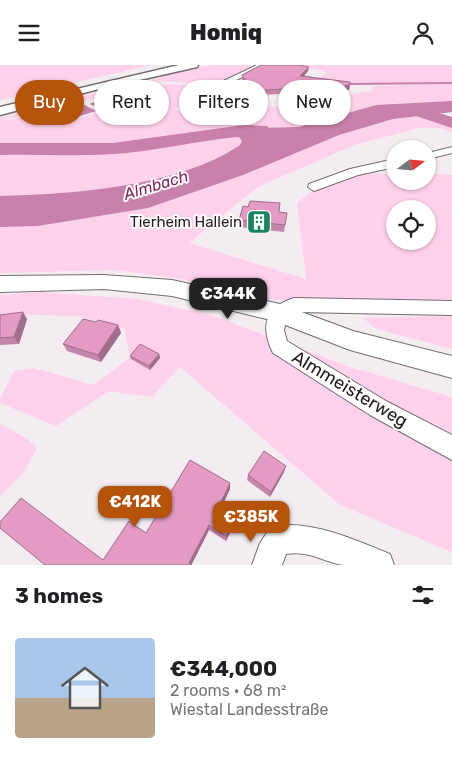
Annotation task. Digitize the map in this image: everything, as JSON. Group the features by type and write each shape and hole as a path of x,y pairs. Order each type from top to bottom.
{"highway":[{"path":"0,105 170,65"},
{"path":"0,111 94,87 193,65"}],"main road":[{"path":"0,284 104,281 172,288 280,313 350,339 452,367"}],"street":[{"path":"228,80 259,66"},
{"path":"436,154 452,151"},
{"path":"314,187 354,172 386,165"},
{"path":"280,313 294,305 452,308"},
{"name":"Almmeisterweg","path":"280,313 274,328 274,337 280,347 378,408 452,448"},
{"path":"272,553 297,538 310,539 379,565"}],"shaded area":[{"path":"0,65 151,65 84,81 15,80 15,97 0,100"},
{"path":"212,65 248,65 254,67 223,80 179,80 179,82 153,80 172,73"},
{"path":"293,65 452,65 452,82 366,84 351,82 351,80 319,79 327,72"},
{"path":"169,84 179,85 179,105 175,110 179,111 179,125 268,125 268,107 278,106 278,125 306,125 299,127 232,129 217,132 239,137 242,141 240,145 215,159 156,179 92,190 0,196 0,118 15,114 15,117 5,119 15,119 15,125 84,125 84,117 94,114 94,125 169,125"},
{"path":"452,84 452,101 376,105 351,112 351,94 372,91 372,86"},
{"path":"94,93 94,98 84,101 84,96"},
{"path":"414,116 452,127 452,132 438,128 419,128 354,145 258,187 189,243 306,279 297,203 313,190 359,173 386,174 386,190 436,190 436,174 452,175 452,303 273,300 181,279 114,270 0,273 0,227 38,226 148,208 243,175 339,135 393,119"},
{"path":"38,292 138,299 213,316 350,367 452,397 452,552 340,505 180,367 152,397 109,391 56,426 0,403 0,398 14,371 34,368 94,385 130,357 124,328 77,316 0,314 0,295"},
{"path":"452,316 452,349 376,329 363,318"},
{"path":"0,424 28,439 37,448 24,472 0,496"}],"water":[{"path":"248,65 329,80 324,80"},
{"path":"452,82 452,84 351,85 351,83"},
{"path":"452,101 452,112 393,119 339,135 243,175 148,208 38,226 0,227 0,196 92,190 156,179 215,159 240,145 242,141 239,137 217,132 217,129 351,125 351,112 376,105"},
{"path":"84,105 94,110 94,112 84,115"}],"building":[{"path":"261,65 299,65 309,67 300,76 333,80 278,80 278,89 268,90 268,80 245,80 242,75"},
{"path":"250,201 280,203 279,212 287,213 285,225 239,220 243,206 248,207"},
{"path":"23,312 14,337 0,338 0,315"},
{"path":"83,319 96,322 98,320 118,325 98,355 63,344"},
{"path":"140,344 159,354 149,366 130,356"},
{"path":"264,451 286,466 271,492 248,475"},
{"path":"190,460 230,483 221,502 238,513 226,536 209,525 189,563 192,565 45,565 0,528 0,522 21,498 103,560 129,521 146,533"}],"waterway":[{"name":"Almbach","path":"410,109 452,123"},
{"name":"Almbach","path":"0,149 113,148 146,145 228,132 261,130"}],"place":[{"name":"Tierheim Hallein","path":"259,222"}]}
